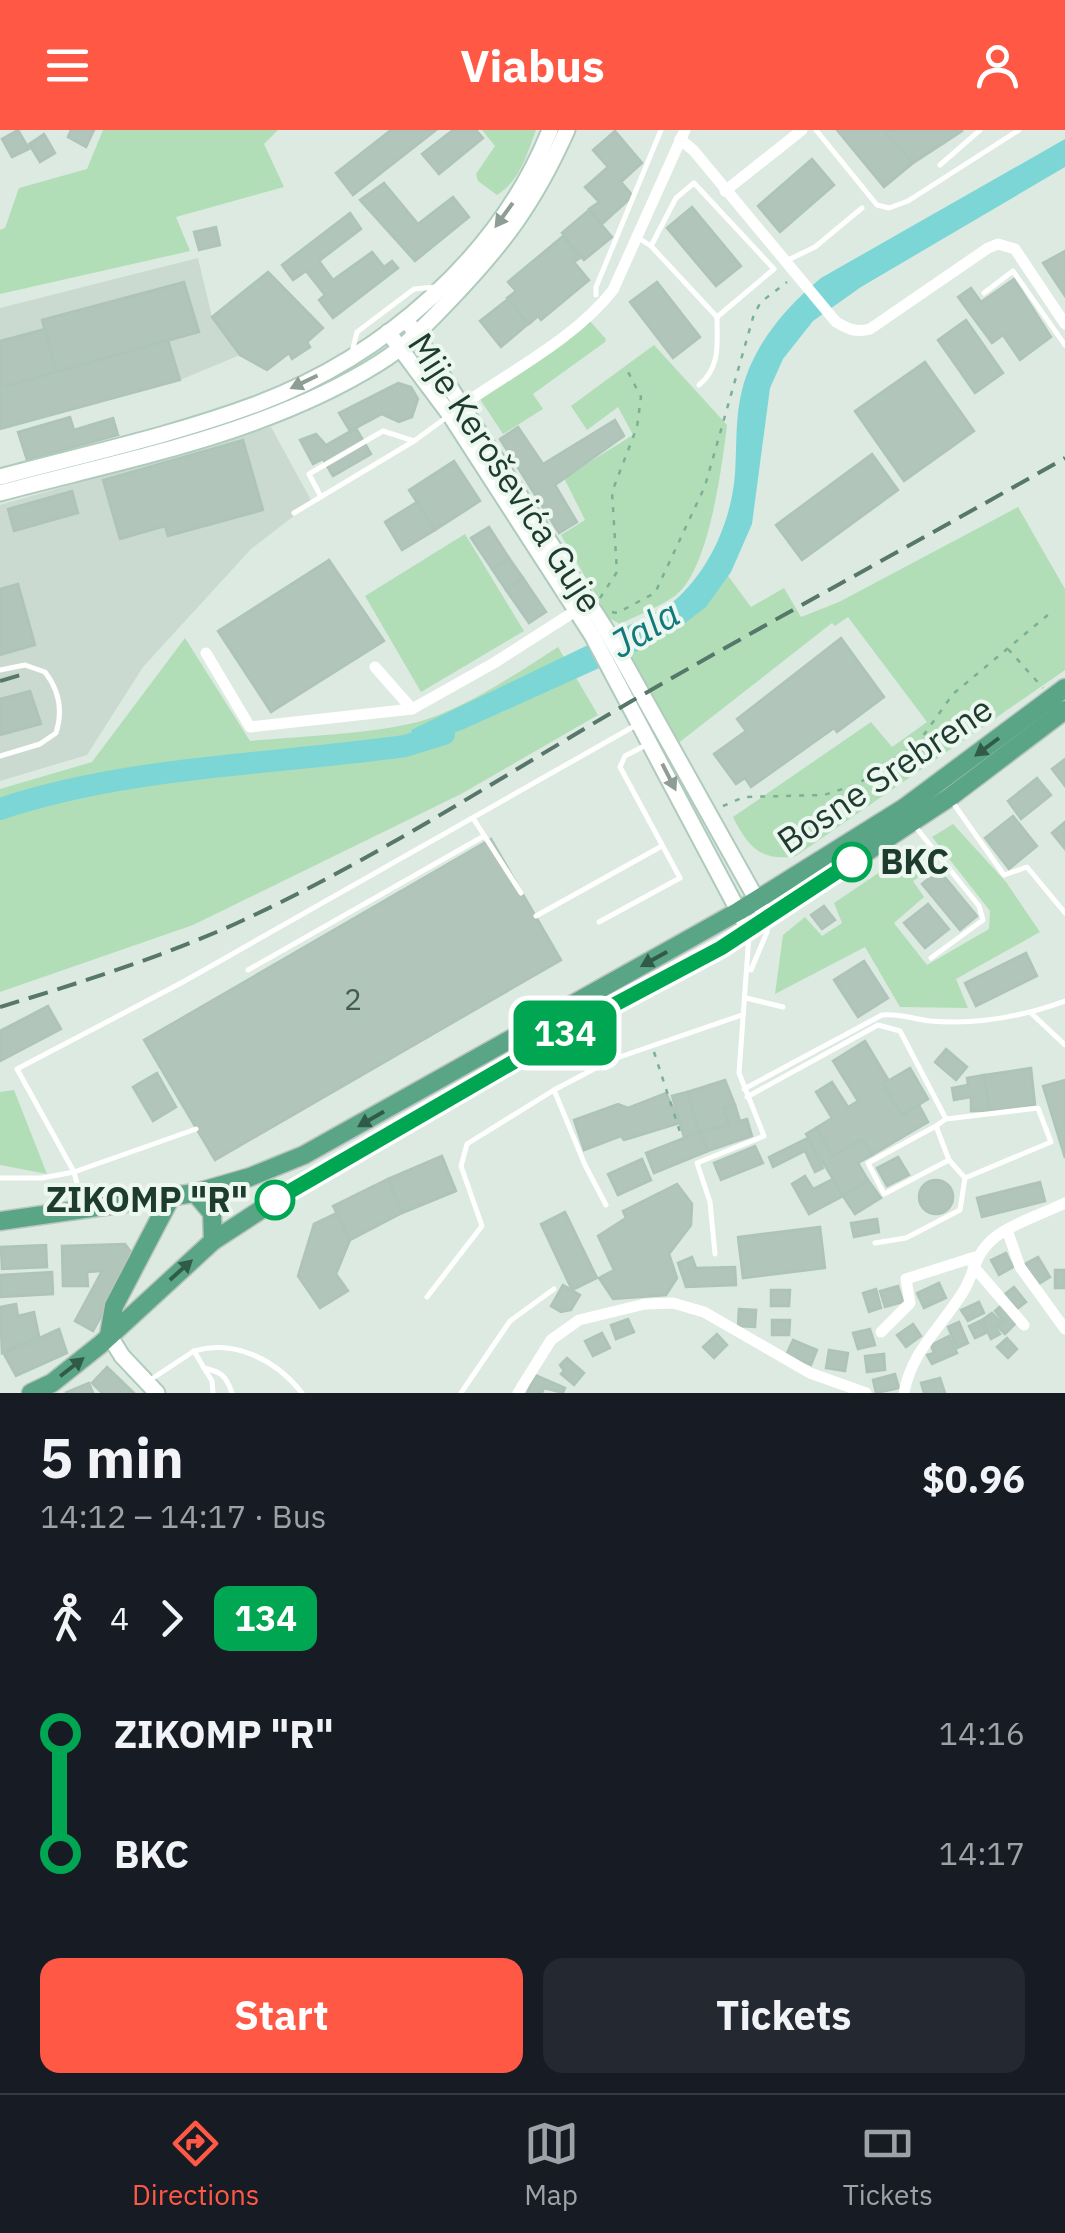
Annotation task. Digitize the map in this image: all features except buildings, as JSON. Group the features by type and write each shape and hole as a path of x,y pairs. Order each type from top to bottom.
{"main road":[{"path":"0,477 146,439 258,404 350,358 406,319 444,286 484,242 524,186 550,130"},
{"path":"0,493 264,418 350,380 400,348 494,255 520,221 566,130"},
{"name":"Mije Keroševića Guje","path":"406,319 456,410 591,607 598,632 630,687"},
{"name":"Mije Keroševića Guje","path":"388,332 456,410"},
{"path":"630,687 641,722 749,931"},
{"path":"630,687 767,918"},
{"name":"Bosne Srebrene","path":"0,1222 195,1193 304,1156 739,912 904,808 1065,688"},
{"name":"Bosne Srebrene","path":"32,1393 52,1383 213,1241 292,1189 749,931 950,797 1065,710"},
{"path":"195,1193 210,1206 213,1241"},
{"path":"152,1387 122,1356 109,1335 114,1306 172,1195"}],"street":[{"path":"725,190 802,130"},
{"path":"456,410 551,344 613,290 682,135 836,322 860,332 870,329 998,244 1016,250 1065,324"},
{"path":"206,652 250,727 412,709 591,607"},
{"path":"375,667 412,709"},
{"path":"904,1393 907,1376 925,1343 965,1290 974,1262 996,1236 1065,1203"},
{"path":"1007,1230 1020,1266 1065,1329"},
{"path":"974,1262 1024,1324"},
{"path":"881,1332 910,1303 906,1279 974,1262"},
{"path":"518,1393 551,1340 579,1320 646,1304 673,1303 704,1312 810,1373 866,1393"}],"lane":[{"path":"596,294 662,130"},
{"path":"816,130 877,205 889,208 908,201 1019,130"},
{"path":"940,165 980,130"},
{"path":"651,246 676,198 694,183 774,270 717,317"},
{"path":"785,261 815,247 862,208"},
{"path":"637,237 651,246 717,317 718,358 710,376 699,386"},
{"path":"984,293 1014,272 1065,345"},
{"path":"350,358 357,332 414,289 444,286"},
{"path":"294,514 414,441 456,410"},
{"path":"321,497 309,474 383,432 414,441"},
{"path":"0,670 25,665 46,672 60,707 56,733 48,740 0,756"},
{"path":"82,1207 74,1172 18,1070 183,982 641,722"},
{"path":"598,922 680,878 620,767 625,756 651,742"},
{"path":"950,797 1004,875 1027,867 1065,912"},
{"path":"473,818 521,893"},
{"path":"912,822 980,906 983,920 931,958"},
{"path":"248,970 484,836"},
{"path":"536,916 662,846"},
{"path":"748,978 768,932 767,918"},
{"path":"716,1254 710,1202 697,1164 764,1136 739,1072 749,931"},
{"path":"746,998 782,1007"},
{"path":"744,1089 882,1015 901,1013 926,1021 992,1021 1065,1001"},
{"path":"1032,1013 1065,1045"},
{"path":"427,1297 482,1226 461,1166 467,1144 554,1090 612,1060 742,1016"},
{"path":"748,1097 878,1025 900,1030 946,1118"},
{"path":"554,1090 585,1166 606,1205"},
{"path":"949,1160 884,1194 868,1163 946,1118 1038,1108 1051,1142 965,1178"},
{"path":"936,1126 949,1160 965,1178"},
{"path":"0,1178 42,1178 74,1172 196,1129"},
{"path":"875,1242 916,1234 960,1210 965,1178"},
{"path":"461,1393 510,1322 554,1289"},
{"path":"152,1387 194,1351 224,1347 246,1350 302,1393"},
{"path":"194,1351 212,1381 213,1393"},
{"path":"204,1368 226,1377 232,1393"}],"path":[{"path":"626,368 640,396 637,427 612,492 617,572 591,607 617,613 655,592 705,486 754,314 762,302 796,275"},
{"path":"717,810 744,797 824,795 858,784 918,743 953,694 1050,614"},
{"path":"1008,648 1044,690"},
{"path":"652,1046 680,1132"}],"shaded area":[{"path":"198,258 212,317 240,355 180,380 0,429 0,308"},
{"path":"271,427 312,502 251,549 143,667 87,755 0,781 0,505"}],"green space":[{"path":"103,130 278,130 264,144 284,187 176,217 190,251 0,294 0,230 5,228 19,188 87,169"},
{"path":"482,130 536,130 517,175 497,195 478,181 476,174 495,146"},
{"path":"588,319 605,342 533,394 543,409 503,434 480,399"},
{"path":"654,345 727,425 712,516 687,582 670,599 620,624 609,618 561,535 585,520 564,478 633,435 618,407 587,430 571,406"},
{"path":"1018,507 1065,589 1065,670 796,856 774,857 757,850 733,817 871,722 892,747 927,722 848,617 835,626 832,623 672,748 616,648 675,616 720,565 751,607 784,588 801,617 839,602"},
{"path":"465,534 524,631 421,692 365,596"},
{"path":"185,638 250,741 371,731 417,722 468,702 558,647 598,715 461,794 193,925 0,992 0,789 92,762"},
{"path":"953,824 1006,882 1040,932 956,979 968,1008 900,1007 865,947 775,994 783,935 805,917 822,936 842,923 834,903 920,845 937,864 913,881 924,897 894,923 927,965 989,929 990,911 932,837"},
{"path":"14,1090 47,1174 0,1165 0,1092"}],"water":[{"path":"1065,139 1065,167 861,287 813,321 783,359 770,388 752,524 731,572 706,607 637,651 418,746 411,730 667,607 681,594 705,564 722,530 733,493 742,390 754,357 783,314 821,278"}],"waterway":[{"name":"Jala","path":"0,809 150,775 405,746 444,734"}],"railway":[{"path":"0,1007 177,948 286,899 386,846 684,671 1065,458"},
{"path":"0,681 27,673"}],"bus line":[{"name":"134","path":"275,1200 591,1017 721,948 852,862"}],"place":[{"name":"BKC","path":"852,862"},
{"name":"ZIKOMP \"R\"","path":"275,1200"}]}
